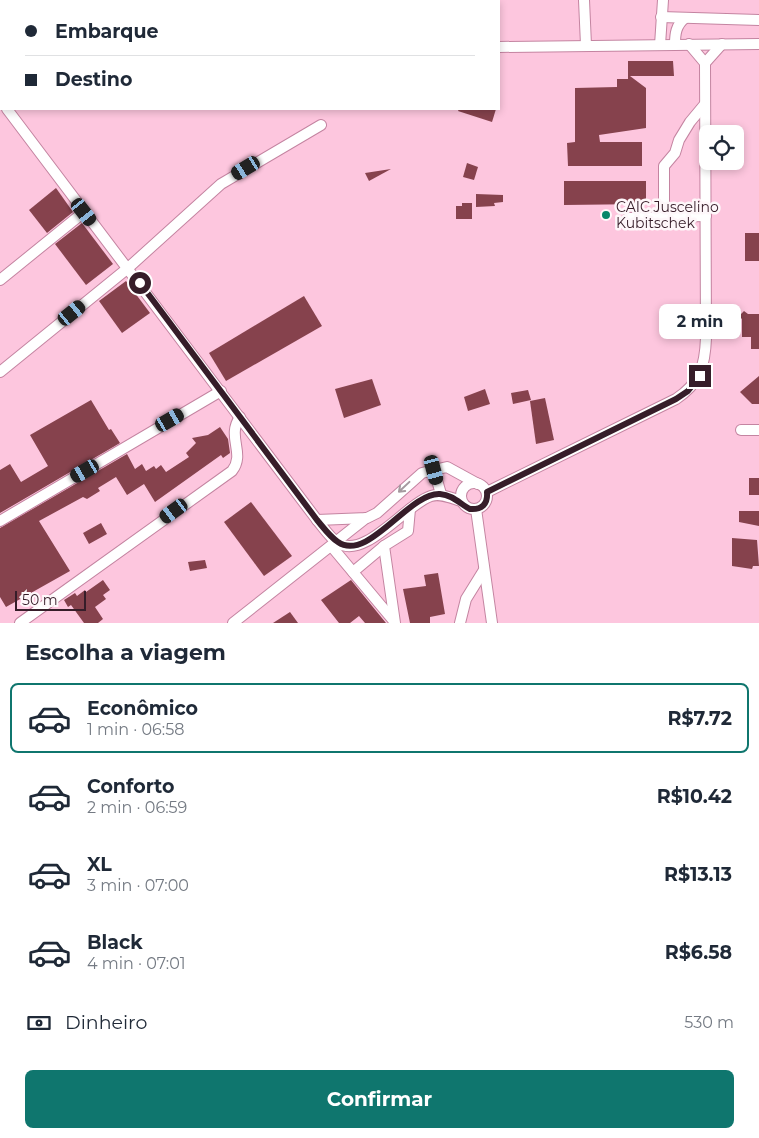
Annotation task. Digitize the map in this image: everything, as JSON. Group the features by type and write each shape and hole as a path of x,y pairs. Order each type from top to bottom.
{"street":[{"path":"584,0 586,45"},
{"path":"660,45 663,0"},
{"path":"662,17 759,20"},
{"path":"675,44 677,27 685,18"},
{"path":"487,492 676,399 688,391 700,376 706,360 705,63 689,44"},
{"path":"705,63 722,44"},
{"path":"500,46 759,44"},
{"path":"664,207 664,166 675,154 679,140 690,122 705,104"},
{"path":"8,110 221,390 353,572 394,622"},
{"path":"0,372 128,268 221,184 322,125"},
{"path":"0,280 84,212"},
{"path":"628,218 706,216"},
{"path":"0,521 221,390"},
{"path":"20,623 232,471 238,457 234,430 240,417"},
{"path":"741,430 759,430"},
{"path":"233,623 335,545 366,518 377,513 422,473 447,468 478,484 487,492"},
{"path":"434,470 440,494"},
{"path":"476,510 464,506 461,501 462,489 467,485 478,484"},
{"path":"476,510 486,503 487,492"},
{"path":"335,545 347,546 364,543 420,500 440,494 461,501"},
{"path":"353,572 384,546 408,531 410,509"},
{"path":"476,510 492,623"},
{"path":"317,520 366,518"},
{"path":"384,546 394,622"},
{"path":"460,623 466,599 484,570"}],"building":[{"path":"628,61 673,61 674,76 630,76 646,88 646,128 599,135 600,142 642,142 642,166 568,166 567,143 575,142 575,88 617,87 617,79 628,79"},
{"path":"458,110 496,110 492,122"},
{"path":"467,163 478,167 474,180 463,177"},
{"path":"391,169 369,181 365,173"},
{"path":"564,181 646,181 646,204 564,205"},
{"path":"56,188 73,212 47,233 29,210"},
{"path":"476,194 503,195 503,202 494,203 495,206 476,207"},
{"path":"462,203 472,203 472,219 456,219 456,206 462,206"},
{"path":"82,223 113,264 86,285 55,244"},
{"path":"745,233 759,233 759,261 745,261"},
{"path":"126,281 150,313 122,333 99,301"},
{"path":"304,296 322,326 226,381 209,353"},
{"path":"744,311 748,314 759,314 759,349 751,349 751,337 742,337 742,319 739,316"},
{"path":"759,376 759,404 752,404 740,392"},
{"path":"372,379 381,405 344,418 335,389"},
{"path":"485,389 490,404 468,411 464,397"},
{"path":"528,390 531,400 513,404 511,393"},
{"path":"545,398 554,440 536,444 530,401"},
{"path":"91,400 109,430 111,429 120,443 0,513 0,470 10,464 21,482 48,466 30,435"},
{"path":"220,427 228,439 230,453 223,458 221,455 155,502 144,484 127,495 116,477 98,488 100,491 87,499 83,497 39,521 70,571 6,607 0,597 0,528 127,454 135,469 142,464 146,471 154,466 156,469 161,465 166,472 189,457 186,453 196,443 192,438 208,435"},
{"path":"749,478 759,478 759,495 749,495"},
{"path":"251,502 292,556 264,576 224,522"},
{"path":"739,511 759,511 759,526 739,522"},
{"path":"101,523 107,534 89,544 83,533"},
{"path":"732,538 757,540 759,566 753,566 752,569 732,566"},
{"path":"205,560 207,568 190,571 188,562"},
{"path":"438,573 445,614 430,617 430,623 410,623 403,589 426,586 424,575"},
{"path":"103,580 110,590 103,595 106,599 95,607 103,619 98,623 84,623 71,605 68,607 64,600 75,593 77,596 85,590 86,592"},
{"path":"351,580 386,623 365,623 359,616 350,623 339,623 321,600"},
{"path":"290,612 298,623 273,623"}],"place":[{"name":"CAIC Juscelino Kubitschek","path":"606,215"}],"route":[{"path":"140,283 317,520 338,543 347,546 364,543 420,500 432,496 440,494 461,501 464,506 476,510 486,503 487,492 644,413 676,399 688,391 700,376"}]}
